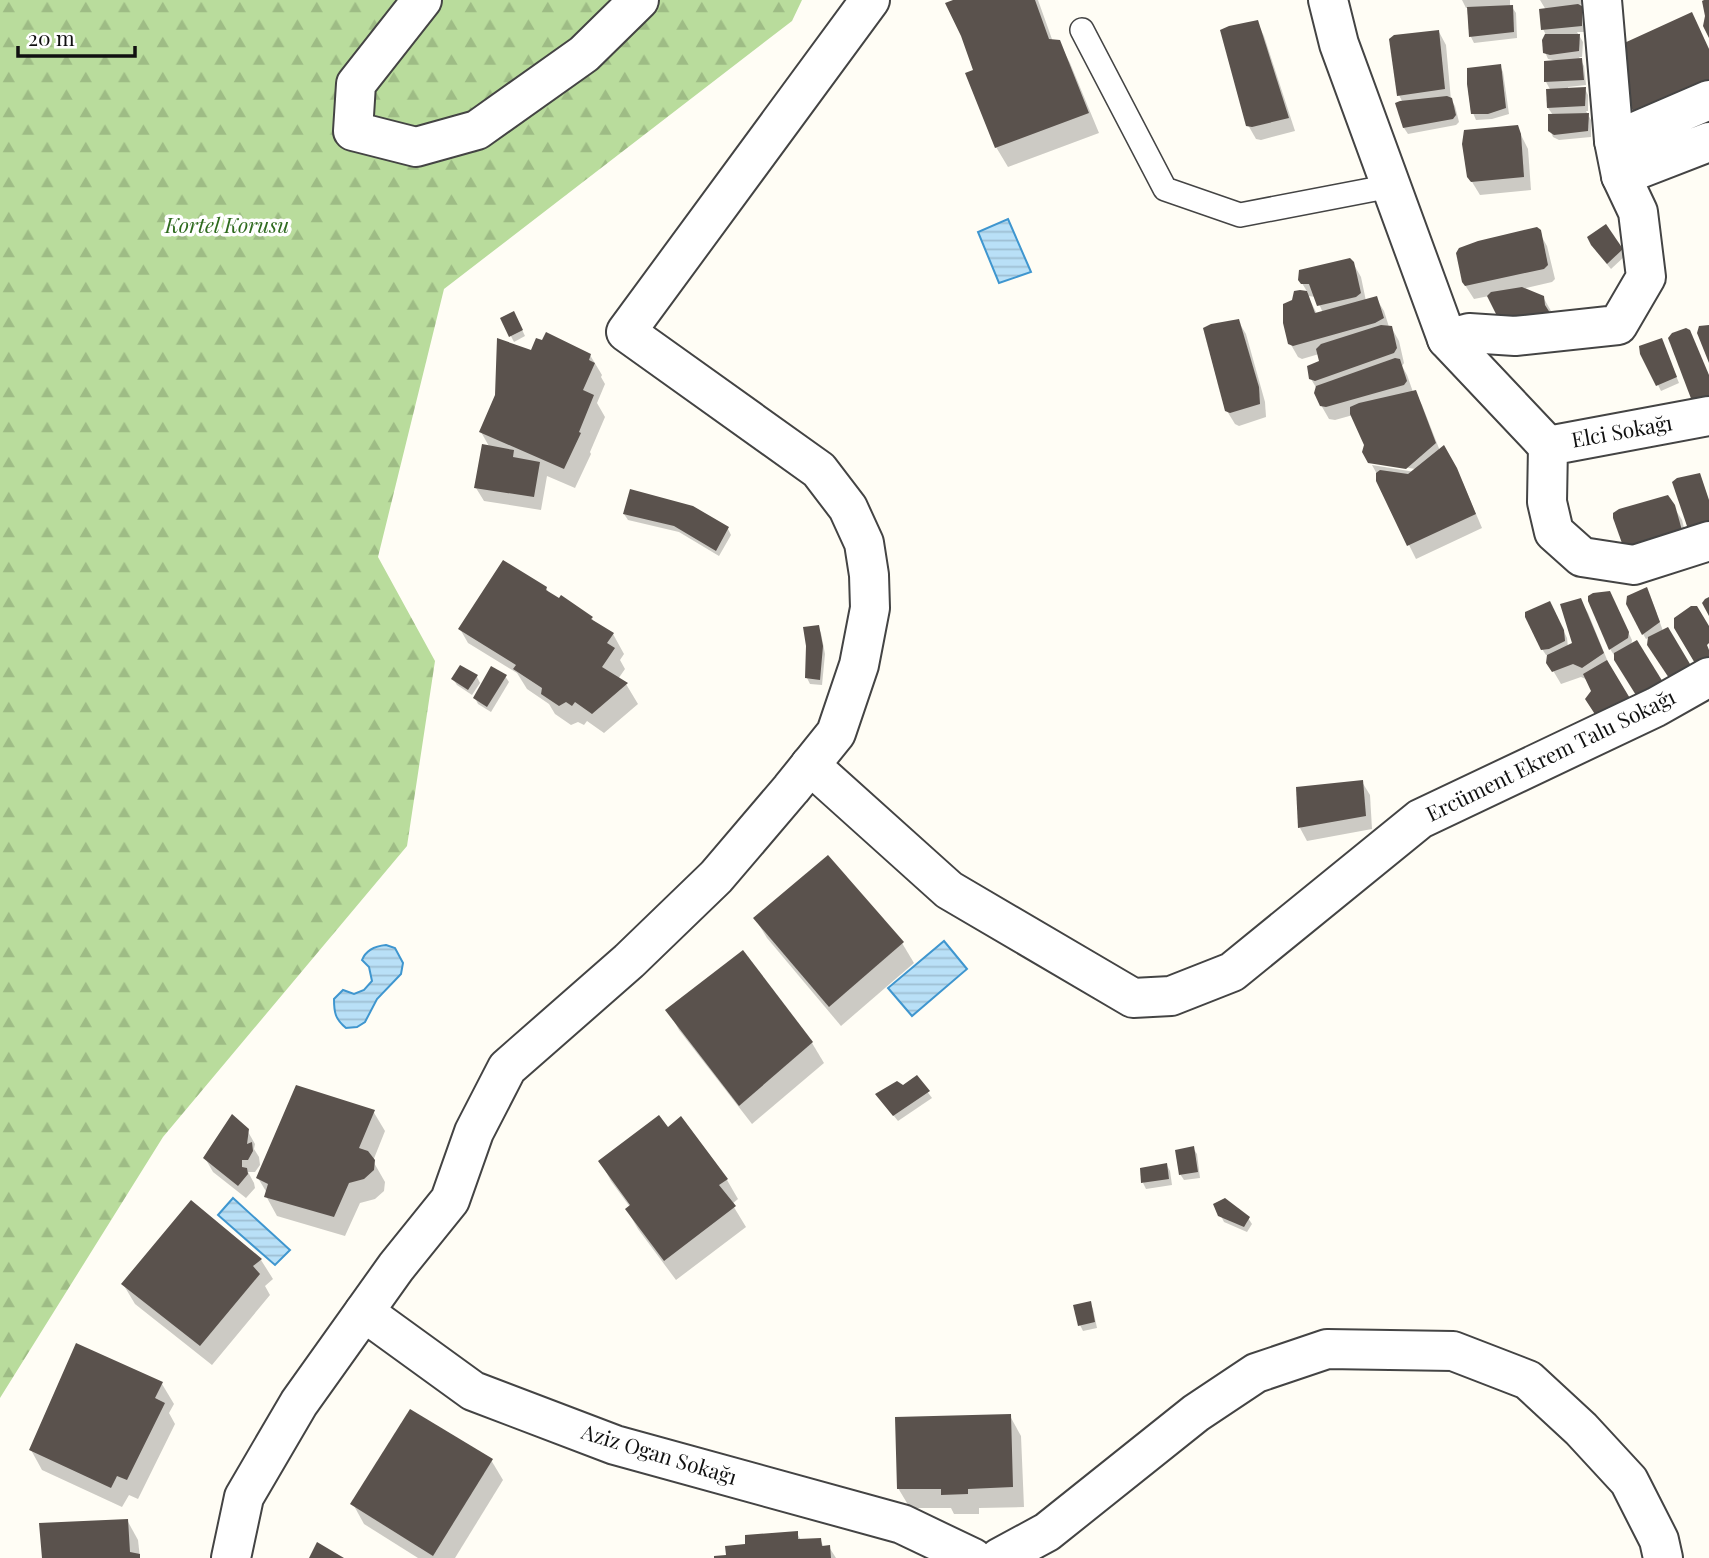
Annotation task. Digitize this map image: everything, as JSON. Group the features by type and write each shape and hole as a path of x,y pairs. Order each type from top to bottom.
{"street":[{"path":"422,0 356,84 353,131 416,147 477,130 583,54 639,0"},
{"path":"231,1558 244,1497 299,1403 396,1267 450,1200 474,1132 507,1068 629,961 716,877 835,733 859,665 870,608 864,543 848,509 818,470 626,332 870,0"},
{"path":"1328,0 1339,44 1447,339 1548,446"},
{"path":"1447,339 1469,333 1515,336 1618,326 1646,277 1638,212 1618,158 1602,0"},
{"path":"1618,158 1709,100"},
{"path":"1618,158 1709,142"},
{"name":"Elci Sokağı","path":"1709,416 1548,446 1547,502 1554,532 1583,557 1634,565 1709,541"},
{"name":"Ercüment Ekrem Talu Sokağı","path":"810,765 949,890 1133,998 1171,996 1232,972 1420,819 1656,707 1709,677"},
{"name":"Aziz Ogan Sokağı","path":"364,1311 474,1391 615,1446 902,1524 973,1558"},
{"path":"999,1558 1047,1532 1196,1413 1256,1373 1326,1349 1453,1351 1528,1380 1581,1429 1629,1481 1659,1540 1663,1558"}],"lane":[{"path":"1082,30 1165,189 1240,215 1391,186"}],"green space":[{"name":"Kortel Korusu","path":"0,0 802,0 792,21 444,289 378,557 435,661 407,846 163,1137 0,1398"}],"water":[{"path":"1008,219 1031,272 999,283 978,232"},
{"path":"944,941 967,969 912,1016 888,988"},
{"path":"386,945 395,948 403,963 401,974 377,999 365,1022 357,1027 346,1028 336,1015 334,999 343,990 354,994 364,990 372,981 369,967 362,960 372,949"},
{"path":"233,1198 290,1250 275,1265 218,1215"}],"building":[{"path":"953,0 1035,0 1049,39 1060,40 1089,113 995,148 965,73 973,70 945,3"},
{"path":"1704,0 1709,0 1709,38 1703,26"},
{"path":"1578,4 1582,6 1582,26 1541,30 1539,9"},
{"path":"1513,5 1514,32 1469,37 1467,7"},
{"path":"1692,12 1709,49 1709,87 1637,121 1618,53 1622,44"},
{"path":"1258,20 1289,118 1252,127 1246,126 1220,30"},
{"path":"1439,30 1445,89 1397,96 1389,39 1394,35"},
{"path":"1545,34 1580,34 1579,51 1550,55 1543,53 1542,40"},
{"path":"1582,58 1584,80 1544,82 1544,61"},
{"path":"1501,64 1506,108 1488,114 1471,114 1467,68"},
{"path":"1586,87 1585,106 1547,108 1546,89"},
{"path":"1447,96 1452,98 1456,115 1453,119 1403,128 1395,103"},
{"path":"1589,113 1588,131 1554,135 1548,131 1548,114"},
{"path":"1518,125 1524,177 1471,182 1467,177 1462,144 1464,130"},
{"path":"1606,224 1623,249 1607,264 1587,237"},
{"path":"1537,227 1541,230 1548,265 1544,269 1465,286 1456,253 1459,248"},
{"path":"1350,258 1354,262 1361,293 1356,297 1317,306 1309,284 1301,284 1298,280 1299,270"},
{"path":"1522,287 1544,296 1545,305 1552,316 1499,320 1487,296 1491,292"},
{"path":"1294,291 1307,291 1315,313 1377,296 1384,318 1375,323 1293,346 1288,344 1283,323 1283,304 1292,300"},
{"path":"514,311 523,330 509,337 500,318"},
{"path":"1239,319 1259,387 1260,404 1230,413 1225,411 1203,328"},
{"path":"1381,325 1392,326 1397,348 1394,353 1315,381 1309,379 1307,366 1319,361 1316,349 1321,344"},
{"path":"1709,325 1709,363 1697,333 1699,326"},
{"path":"1686,328 1690,330 1709,375 1709,406 1695,409 1668,338 1672,333"},
{"path":"546,332 591,354 589,360 595,363 583,390 594,395 579,432 581,433 564,469 479,432 495,395 497,338 531,350 536,338 542,340"},
{"path":"1662,338 1677,377 1656,386 1640,354 1639,346"},
{"path":"1395,358 1400,359 1407,381 1404,385 1326,407 1320,406 1314,393 1316,386"},
{"path":"1416,390 1436,443 1406,469 1368,463 1362,452 1364,445 1350,414 1350,407"},
{"path":"482,444 514,450 513,457 540,462 534,497 474,488"},
{"path":"1444,445 1457,468 1476,514 1407,546 1376,481 1376,473 1380,470 1408,474"},
{"path":"1700,473 1709,500 1709,526 1689,532 1672,482 1677,478"},
{"path":"630,489 693,506 729,527 716,551 674,526 623,514"},
{"path":"1668,495 1675,505 1683,534 1629,553 1623,546 1613,513"},
{"path":"503,560 547,587 546,590 559,598 561,595 614,633 607,643 615,648 602,667 628,683 592,714 575,702 572,706 566,702 559,706 541,694 542,688 513,669 516,665 458,629"},
{"path":"1647,587 1660,622 1642,635 1626,604 1627,596"},
{"path":"1610,591 1629,632 1628,638 1609,650 1588,596"},
{"path":"1709,597 1709,616 1702,603"},
{"path":"1581,598 1604,653 1582,668 1573,664 1552,672 1546,663 1547,655 1572,643 1560,604"},
{"path":"1550,601 1564,630 1565,641 1541,650 1525,612"},
{"path":"1691,606 1697,606 1709,626 1709,660 1696,665 1674,628 1674,618"},
{"path":"819,625 823,646 820,680 805,678 806,646 803,627"},
{"path":"1668,627 1693,669 1673,684 1647,645 1648,637"},
{"path":"1637,640 1666,687 1639,700 1614,660 1614,653"},
{"path":"1607,660 1634,705 1602,725 1585,699 1591,691 1583,674"},
{"path":"460,665 478,675 468,690 451,679"},
{"path":"491,666 507,675 487,707 473,698"},
{"path":"1363,780 1366,816 1298,828 1296,787"},
{"path":"828,855 904,942 829,1007 753,918"},
{"path":"743,950 813,1042 739,1106 665,1010"},
{"path":"917,1075 930,1091 893,1116 875,1094 897,1081 903,1085"},
{"path":"296,1085 375,1110 359,1148 368,1151 375,1160 374,1170 364,1179 349,1183 334,1217 264,1197 268,1184 256,1178"},
{"path":"232,1114 249,1129 247,1144 252,1142 253,1151 248,1160 242,1160 242,1167 247,1168 248,1174 238,1186 203,1158"},
{"path":"659,1115 668,1127 681,1116 728,1179 719,1185 736,1206 664,1261 625,1209 630,1205 598,1161"},
{"path":"1194,1146 1198,1172 1179,1175 1175,1150"},
{"path":"1167,1163 1169,1179 1141,1183 1140,1168"},
{"path":"1225,1198 1250,1217 1244,1227 1218,1216 1213,1204"},
{"path":"191,1200 262,1259 253,1266 260,1274 200,1346 121,1284"},
{"path":"1091,1301 1095,1322 1078,1326 1073,1305"},
{"path":"76,1343 163,1382 155,1398 165,1403 127,1480 117,1476 111,1488 29,1450"},
{"path":"410,1409 493,1459 433,1556 350,1504"},
{"path":"1011,1414 1013,1487 968,1489 968,1494 941,1495 941,1489 897,1489 895,1417"},
{"path":"128,1519 130,1552 140,1554 140,1558 42,1558 39,1523"},
{"path":"798,1531 798,1539 821,1538 822,1546 830,1545 831,1558 714,1558 726,1555 725,1546 745,1544 745,1535"},
{"path":"317,1542 344,1558 309,1558"}]}
